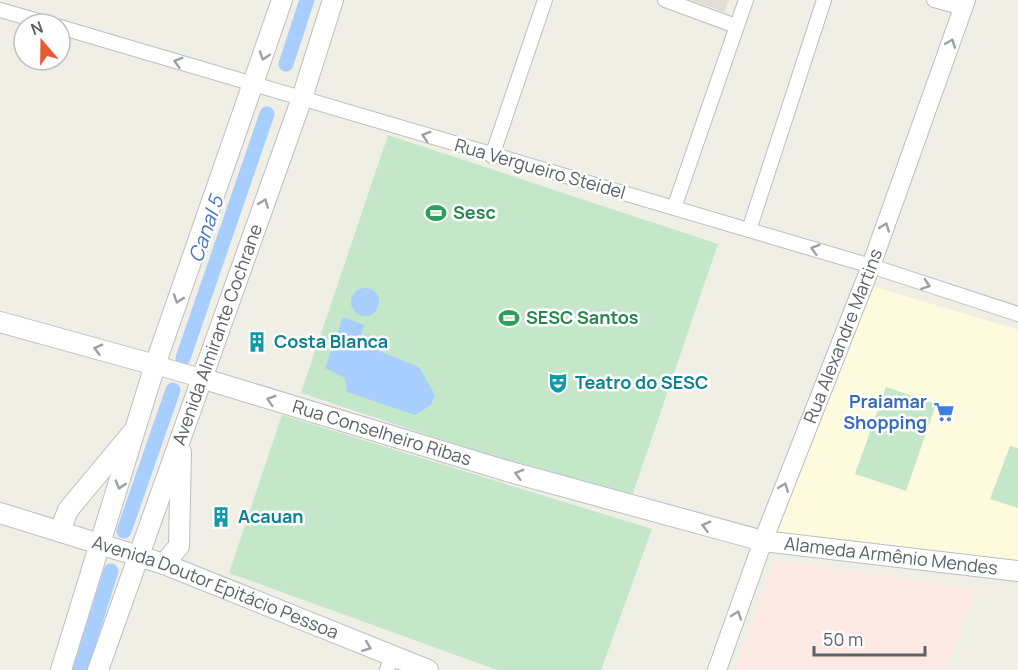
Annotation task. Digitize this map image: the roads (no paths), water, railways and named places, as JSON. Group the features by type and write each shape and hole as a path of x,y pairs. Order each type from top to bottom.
{"main road":[{"path":"61,670 105,545 138,425 258,85 282,0"},
{"name":"Avenida Almirante Cochrane","path":"98,670 133,553 181,437 198,378 333,0"},
{"name":"Rua Conselheiro Ribas","path":"0,322 158,366"},
{"name":"Rua Conselheiro Ribas","path":"198,378 507,471 763,541"},
{"path":"60,531 68,510 138,425"},
{"path":"164,564 179,546 181,437"},
{"name":"Avenida Doutor Epitácio Pessoa","path":"0,513 164,564 389,663 428,670"},
{"name":"Alameda Armênio Mendes","path":"763,541 1018,571"}],"street":[{"path":"492,156 545,0"},
{"path":"664,0 736,26"},
{"path":"674,208 746,0"},
{"path":"749,230 824,0"},
{"path":"934,0 965,4"},
{"name":"Rua Alexandre Martins","path":"717,670 763,541 871,266 965,4"},
{"name":"Rua Vergueiro Steidel","path":"72,31 871,266 1018,314"},
{"name":"Rua Conselheiro Ribas","path":"158,366 198,378"}],"water":[{"path":"365,288 375,292 379,302 375,312 365,316 355,312 351,302 355,292"},
{"path":"343,317 364,325 359,343 419,367 435,395 431,405 415,415 347,392 345,378 325,368"}],"waterway":[{"name":"Canal 5","path":"286,64 307,0"},
{"name":"Canal 5","path":"183,358 267,114"},
{"name":"Canal 5","path":"124,531 173,390"},
{"name":"Canal 5","path":"80,670 111,571"}],"place":[{"name":"Sesc","path":"436,213"},
{"name":"SESC Santos","path":"509,318"},
{"name":"Costa Blanca","path":"257,342"},
{"name":"Teatro do SESC","path":"558,383"},
{"name":"Praiamar Shopping","path":"944,412"},
{"name":"Acauan","path":"221,517"}]}
